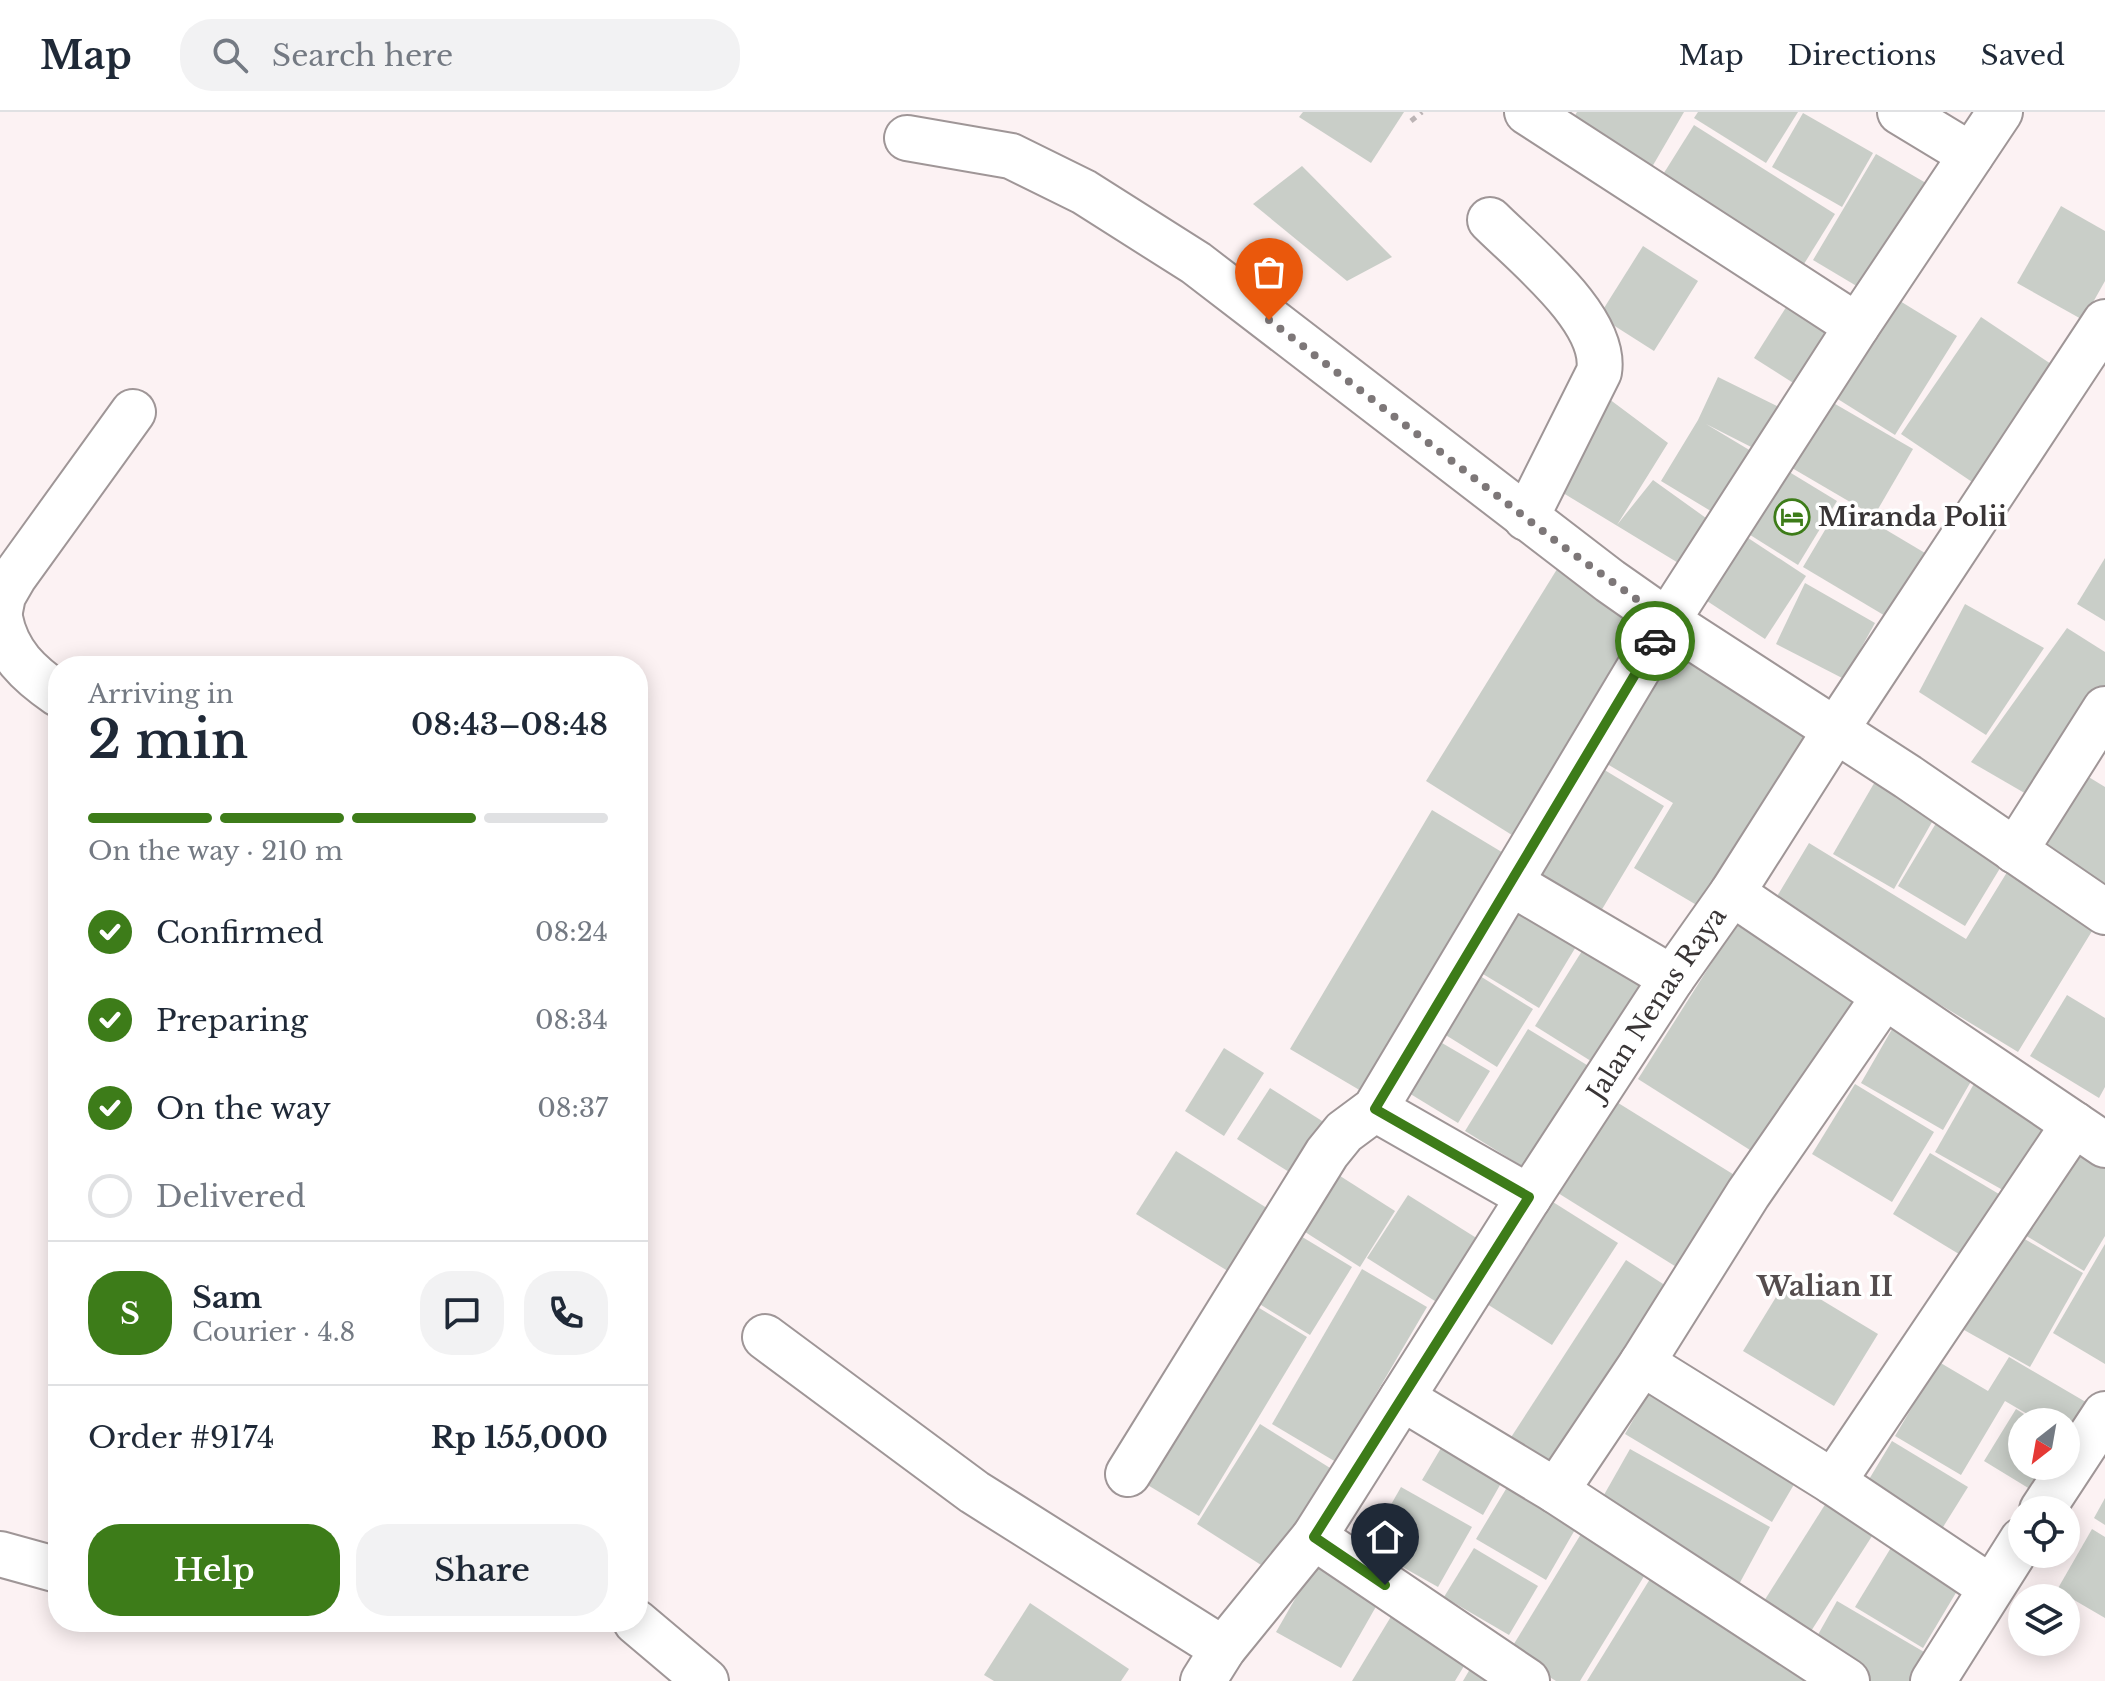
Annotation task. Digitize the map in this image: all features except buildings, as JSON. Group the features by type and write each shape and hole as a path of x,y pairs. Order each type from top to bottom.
{"street":[{"path":"1527,112 1857,326"},
{"path":"1900,112 1971,155"},
{"path":"1128,1474 1327,1153 1344,1132 1375,1109 1667,621 1857,326 2000,112"},
{"path":"907,138 1011,156 1084,192 1196,263 1526,518 1667,621 1908,777 2105,912"},
{"path":"1490,220 1572,301 1596,338 1601,360 1599,372 1526,518"},
{"name":"Jalan Nenas Raya","path":"1213,1665 1314,1537 1529,1197 1672,978 1732,893 2105,322"},
{"path":"0,611 3,596 14,577 133,412"},
{"path":"0,618 4,638 14,655 48,685"},
{"path":"2015,851 2105,709"},
{"path":"1511,883 1672,978"},
{"path":"1732,893 2090,1135 1833,1482"},
{"path":"1556,1491 1642,1363 1748,1194 1884,997"},
{"path":"1375,1109 1529,1197"},
{"path":"765,1337 1213,1665"},
{"path":"1642,1363 1833,1482 1990,1587"},
{"path":"1402,1398 1556,1491 1847,1681"},
{"path":"2051,1496 2105,1414"},
{"path":"1314,1537 1527,1681"},
{"path":"0,1554 48,1567"},
{"path":"1933,1681 2008,1561"},
{"path":"648,1632 706,1681"}],"path":[{"path":"1411,121 1422,112"}],"way so far":[{"path":"1269,320 1561,545 1667,621 1655,641"}],"place":[{"name":"Miranda Polii","path":"1792,517"}],"district":[{"name":"Walian II","path":"1825,1286"}],"route":[{"path":"1385,1585 1314,1537 1529,1197 1375,1109 1655,641"}]}
